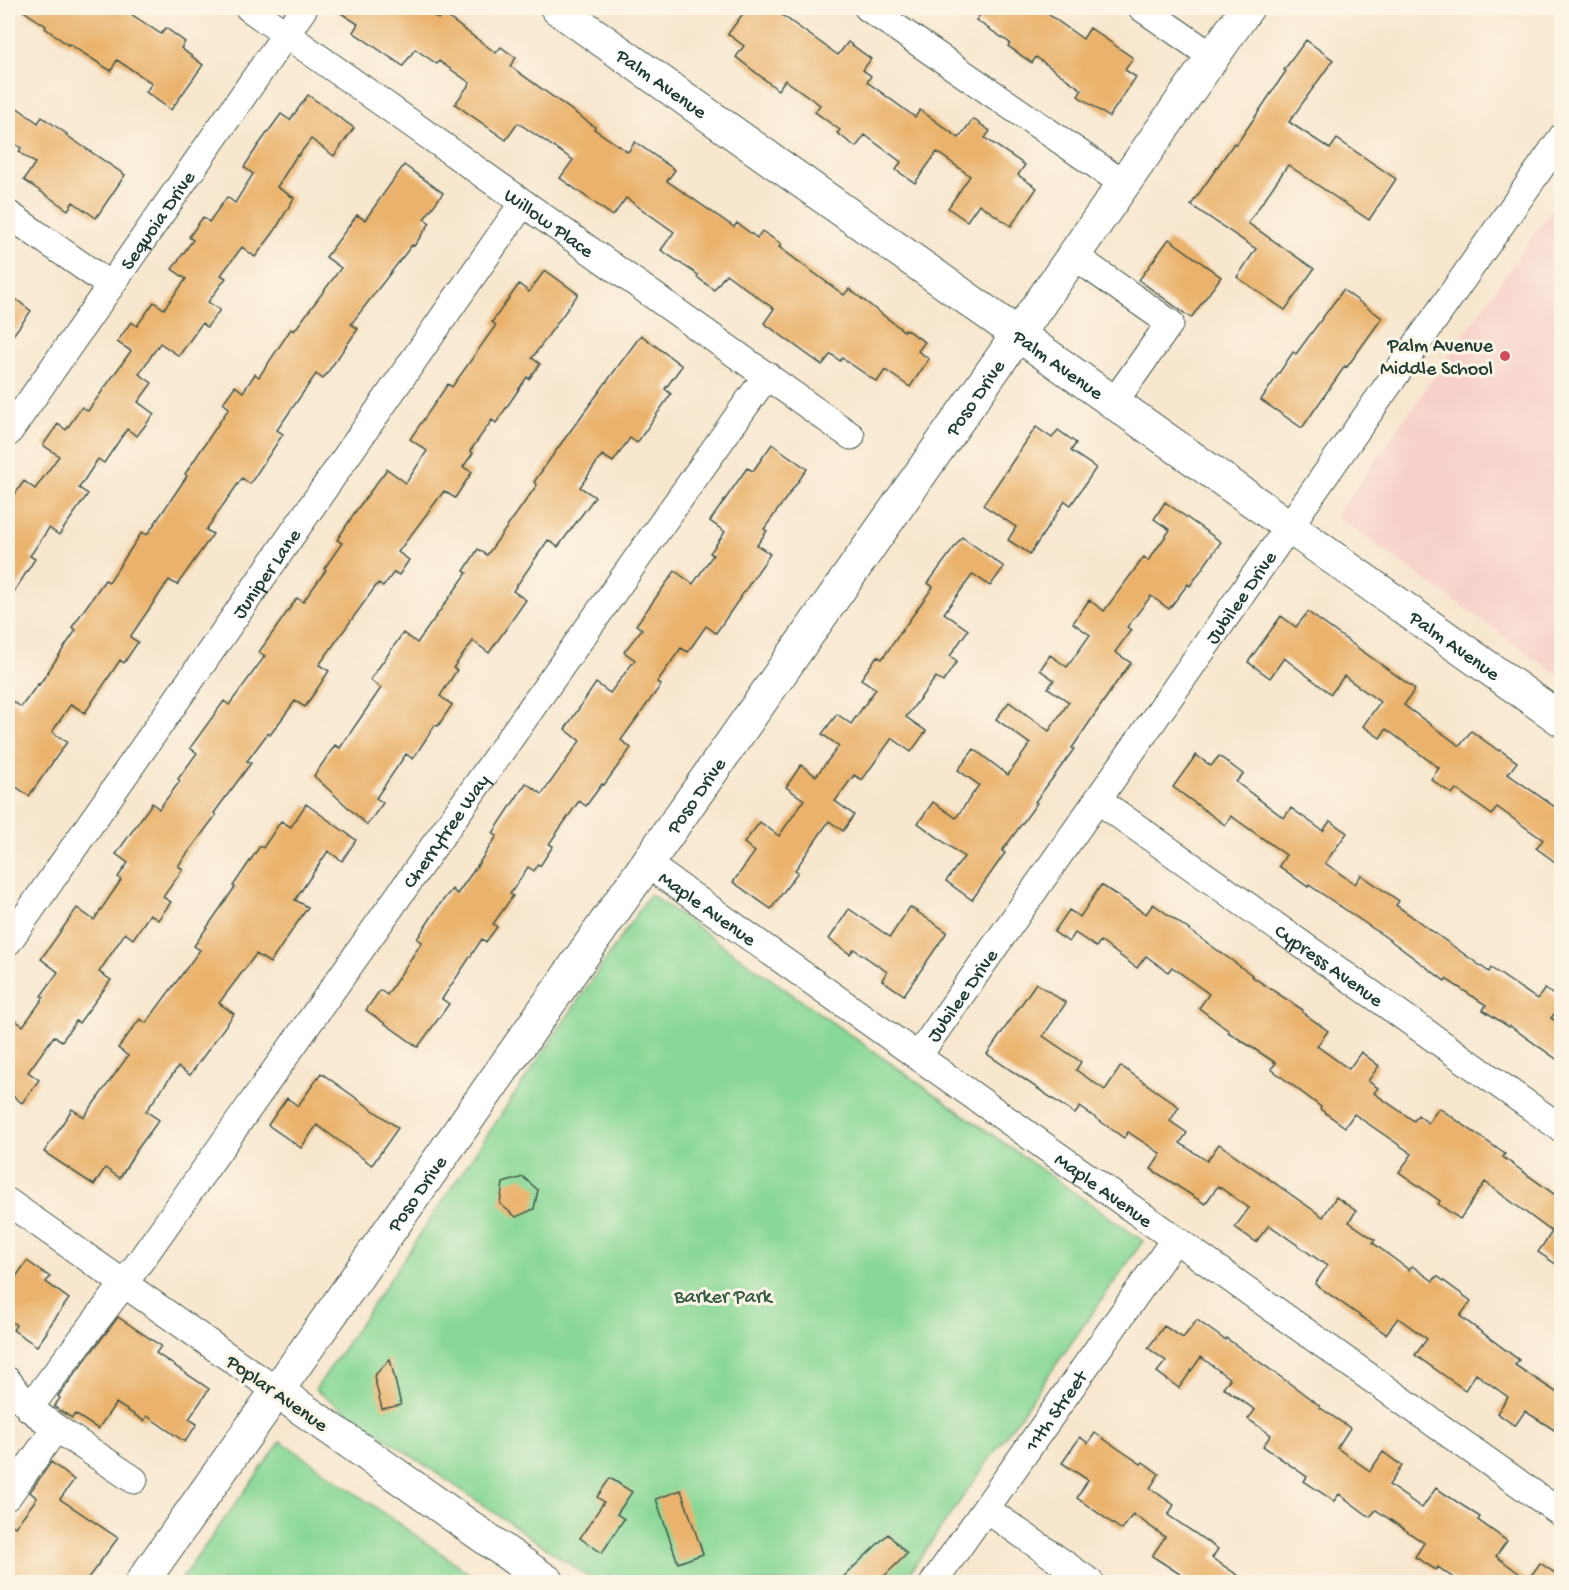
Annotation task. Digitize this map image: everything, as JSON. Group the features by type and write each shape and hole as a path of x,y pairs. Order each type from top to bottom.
{"main road":[{"name":"Palm Avenue","path":"557,8 1562,720"},
{"name":"Poso Drive","path":"142,1582 1247,8"},
{"name":"Poplar Avenue","path":"278,1391 541,1580"}],"street":[{"name":"Willow Place","path":"249,8 851,435"},
{"name":"Sequoia Drive","path":"8,433 304,8"},
{"path":"868,8 1124,184"},
{"path":"1142,8 1213,57"},
{"name":"Jubilee Drive","path":"918,1056 1562,136"},
{"name":"Juniper Lane","path":"8,942 523,203"},
{"path":"8,214 111,286"},
{"path":"1074,256 1170,323 1114,402"},
{"name":"Cherrytree Way","path":"29,1408 124,1284 767,375"},
{"name":"Cypress Avenue","path":"1098,800 1562,1129"},
{"name":"Maple Avenue","path":"647,864 1562,1514"},
{"name":"Poplar Avenue","path":"8,1202 278,1391"},
{"name":"11th Street","path":"934,1582 1175,1239"},
{"path":"8,1381 29,1408 134,1480"},
{"path":"8,1497 56,1428"},
{"path":"986,1509 1089,1582"}],"shaded area":[{"name":"Palm Avenue Middle School","path":"1561,196 1561,677 1336,516"}],"green space":[{"name":"Barker Park","path":"650,894 1143,1241 903,1582 596,1582 315,1390"},
{"path":"281,1441 482,1582 179,1582"}],"building":[{"path":"19,8 122,8 161,34 166,28 185,42 181,48 203,65 171,110 146,92 152,83 117,60 111,71 68,45 45,28 46,26"},
{"path":"333,8 422,8 438,19 442,13 496,53 501,47 516,58 510,66 595,127 594,129 628,152 635,142 675,170 667,181 734,227 737,223 757,238 762,231 781,244 779,247 844,295 849,289 904,331 905,329 925,342 918,351 929,359 910,387 885,370 877,382 842,358 840,361 831,354 822,365 764,323 774,309 726,274 714,290 697,277 698,275 661,250 674,232 626,198 613,216 560,178 573,160 518,123 506,140 455,104 470,83 439,61 437,64 415,49 403,66 353,32 358,24"},
{"path":"747,8 772,8 838,55 848,42 871,59 863,70 871,76 867,82 915,117 920,110 959,138 973,119 990,131 985,138 1025,165 1018,175 1037,188 1011,226 979,204 967,221 948,208 970,176 937,152 915,183 896,170 901,162 865,135 856,147 837,133 840,130 815,112 820,105 785,80 778,90 736,57 744,46 728,34"},
{"path":"985,8 1052,8 1048,14 1083,39 1090,28 1133,58 1125,70 1136,77 1109,117 1078,96 1082,90 1036,57 1032,63 1008,46 1010,43 976,20"},
{"path":"1306,40 1333,60 1289,122 1330,149 1337,139 1396,179 1369,220 1288,165 1248,223 1314,269 1285,310 1237,277 1256,249 1191,205 1234,143 1236,145"},
{"path":"308,95 354,128 334,156 311,139 297,155 277,187 294,198 274,232 255,257 242,247 221,275 226,278 208,302 220,310 207,327 202,323 179,356 160,343 139,374 152,383 138,402 154,414 137,436 127,429 104,463 98,459 79,488 88,494 59,535 49,528 30,556 35,559 8,601 8,504 24,481 35,489 59,456 43,445 58,424 66,430 82,407 88,411 131,351 117,342 131,322 137,326 154,302 164,309 186,279 172,269 193,240 189,237 203,217 209,222 227,197 235,203 253,174 244,167 257,147 281,114 290,120"},
{"path":"8,101 38,123 42,117 125,175 96,218 73,202 68,210 24,180 35,163 19,152 21,148 8,139"},
{"path":"404,165 443,193 424,219 430,223 351,324 358,329 323,379 316,374 277,430 283,434 250,484 242,478 206,530 213,534 177,585 169,580 130,637 138,642 124,663 120,660 85,713 71,704 52,732 67,742 29,796 8,781 8,698 21,707 39,685 76,630 72,627 105,580 109,582 142,532 147,535 187,476 185,474 229,408 223,403 235,386 243,392 255,374 259,377 291,329 294,331 341,268 326,257 357,215 365,220"},
{"path":"1169,239 1221,277 1191,318 1139,280"},
{"path":"545,270 578,294 532,358 540,364 529,379 527,377 496,423 492,420 470,451 473,453 463,467 472,472 455,498 444,491 398,552 409,560 399,575 394,572 383,587 378,583 319,665 329,671 305,707 295,701 247,761 251,763 178,866 183,869 163,897 171,902 158,920 150,914 133,939 125,933 99,972 111,980 79,1023 76,1021 62,1041 54,1036 28,1072 39,1080 22,1103 8,1092 8,1015 23,1026 44,997 41,996 58,972 41,959 77,908 94,920 121,880 118,877 128,863 116,854 152,803 159,809 180,781 178,779 197,753 190,748 224,701 229,705 265,656 259,652 297,598 303,602 326,570 324,569 342,543 337,540 387,469 406,483 427,451 410,439 448,384 452,387 496,325 492,322 519,284 529,292"},
{"path":"1343,290 1382,318 1302,428 1261,400 1293,352 1296,354"},
{"path":"8,293 31,311 8,342"},
{"path":"641,335 682,366 665,389 671,394 637,443 630,438 613,462 602,455 580,487 595,497 558,547 548,540 513,591 526,600 489,653 473,641 453,668 457,670 440,696 452,705 438,726 435,725 413,759 406,754 376,798 383,803 367,825 314,776 335,745 340,748 381,688 370,680 403,633 417,643 467,573 464,571 478,549 487,555 537,485 534,482"},
{"path":"1036,427 1052,438 1058,430 1076,443 1071,451 1096,468 1071,505 1065,501 1030,554 1008,540 1016,527 983,505"},
{"path":"772,444 807,469 764,529 767,531 757,545 770,554 716,633 706,626 688,652 681,648 657,682 661,685 621,740 631,748 586,806 579,801 549,844 553,846 540,866 538,864 534,871 528,867 510,894 513,896 493,924 497,927 486,942 482,939 442,999 449,1004 418,1047 366,1010 380,990 387,995 422,942 417,939 452,889 457,894 477,866 497,836 493,833 526,783 542,794 580,741 565,729 596,683 610,693 635,660 624,652 642,629 636,625 675,571 693,584 713,555 710,553 725,532 710,521 747,468 753,471"},
{"path":"1165,502 1221,542 1190,586 1188,584 1169,609 1151,596 1127,627 1131,630 1115,652 1131,663 1002,851 1005,853 972,900 946,881 964,857 918,823 933,802 956,818 979,785 958,770 974,749 1008,775 1030,744 996,719 1009,702 1049,731 1069,702 1048,688 1054,680 1040,670 1050,655 1067,667 1090,635 1073,623 1089,600 1104,611 1144,557 1148,561 1170,530 1154,519"},
{"path":"962,537 1004,567 990,586 973,574 944,613 968,630 950,656 957,661 943,682 936,677 906,717 926,731 911,752 892,738 862,780 854,775 835,801 854,815 843,831 829,821 795,870 798,872 771,909 733,882 755,852 744,843 760,822 779,836 804,800 786,787 801,765 816,776 839,746 822,734 837,714 851,724 876,689 861,679 877,656 882,659 933,587 928,583"},
{"path":"1308,612 1415,689 1404,705 1460,746 1471,731 1517,762 1508,774 1562,812 1562,867 1536,848 1543,840 1497,807 1492,815 1456,789 1452,794 1431,779 1439,768 1386,729 1380,738 1363,726 1380,702 1344,676 1331,694 1284,658 1270,678 1248,662 1281,616 1296,627"},
{"path":"1196,755 1211,766 1219,756 1243,774 1236,782 1284,818 1291,808 1323,831 1330,821 1347,833 1325,863 1355,884 1361,875 1399,901 1396,905 1489,972 1491,968 1537,999 1545,989 1562,1001 1551,1018 1562,1025 1562,1063 1483,1010 1486,1005 1446,979 1445,981 1387,938 1279,866 1286,855 1231,816 1225,825 1173,787"},
{"path":"306,804 356,840 342,861 328,851 295,900 308,907 270,963 256,954 219,1003 234,1014 190,1075 178,1067 146,1111 159,1120 120,1178 105,1168 94,1185 44,1152 72,1109 84,1117 128,1056 118,1048 140,1019 146,1023 200,950 194,946 260,846 263,848 281,821 291,827"},
{"path":"1101,885 1146,914 1153,904 1251,976 1303,1010 1302,1012 1328,1031 1317,1046 1349,1069 1361,1052 1379,1066 1368,1081 1378,1088 1374,1093 1414,1121 1418,1115 1428,1123 1439,1108 1505,1154 1503,1157 1562,1200 1562,1268 1538,1252 1552,1232 1485,1182 1460,1219 1438,1204 1440,1201 1399,1172 1412,1154 1354,1114 1345,1127 1320,1109 1321,1107 1271,1069 1276,1063 1228,1032 1199,1008 1209,994 1172,967 1168,972 1146,956 1137,968 1100,941 1096,947 1075,933 1069,942 1054,932 1069,910 1080,917"},
{"path":"910,907 947,932 904,995 882,980 887,972 854,949 850,954 829,939 849,909 890,937"},
{"path":"1036,983 1066,1003 1043,1036 1081,1062 1076,1070 1105,1090 1121,1066 1179,1107 1170,1121 1187,1133 1180,1143 1207,1161 1219,1144 1323,1217 1336,1197 1356,1211 1349,1222 1375,1240 1373,1243 1409,1270 1412,1266 1433,1281 1437,1276 1471,1301 1460,1316 1519,1360 1515,1365 1562,1396 1562,1435 1525,1411 1515,1426 1497,1413 1508,1397 1476,1374 1465,1390 1415,1355 1427,1339 1398,1318 1386,1334 1315,1284 1327,1266 1269,1225 1256,1242 1235,1227 1249,1208 1218,1186 1205,1204 1151,1169 1161,1154 1128,1132 1124,1138 1080,1107 1075,1114 987,1054"},
{"path":"321,1073 398,1128 372,1165 317,1125 301,1148 268,1125 287,1098 298,1106"},
{"path":"523,1177 538,1190 534,1209 516,1217 500,1204 503,1183"},
{"path":"27,1261 50,1277 46,1282 69,1299 37,1346 13,1330 16,1325 8,1319 8,1288"},
{"path":"118,1317 161,1346 156,1353 209,1389 189,1419 197,1424 185,1442 147,1416 144,1421 116,1403 98,1429 75,1414 72,1418 54,1407 60,1398 58,1396"},
{"path":"1197,1320 1225,1340 1226,1338 1350,1428 1337,1448 1370,1471 1383,1452 1402,1466 1389,1485 1422,1508 1436,1488 1480,1517 1478,1520 1507,1541 1496,1556 1528,1580 1540,1563 1562,1578 1562,1582 1459,1582 1438,1567 1436,1570 1415,1557 1424,1543 1376,1510 1370,1517 1339,1494 1334,1501 1304,1481 1307,1477 1263,1446 1271,1435 1248,1419 1255,1410 1223,1387 1230,1379 1201,1357 1179,1388 1157,1372 1166,1361 1148,1348 1164,1326 1183,1338"},
{"path":"390,1359 401,1405 382,1409 374,1376"},
{"path":"1095,1433 1159,1474 1150,1488 1174,1505 1168,1515 1218,1549 1212,1558 1248,1582 1192,1582 1152,1556 1165,1537 1133,1514 1122,1530 1077,1498 1088,1480 1062,1463 1080,1437 1088,1443"},
{"path":"51,1462 74,1480 60,1499 118,1538 85,1582 8,1582 8,1522 15,1527 37,1498 30,1492"},
{"path":"610,1478 632,1492 617,1514 624,1519 602,1553 580,1538 604,1502 597,1497"},
{"path":"681,1490 703,1554 678,1563 656,1499"},
{"path":"888,1534 907,1554 878,1582 838,1582"}],"place":[{"name":"Palm Avenue Middle School","path":"1505,356"}]}
